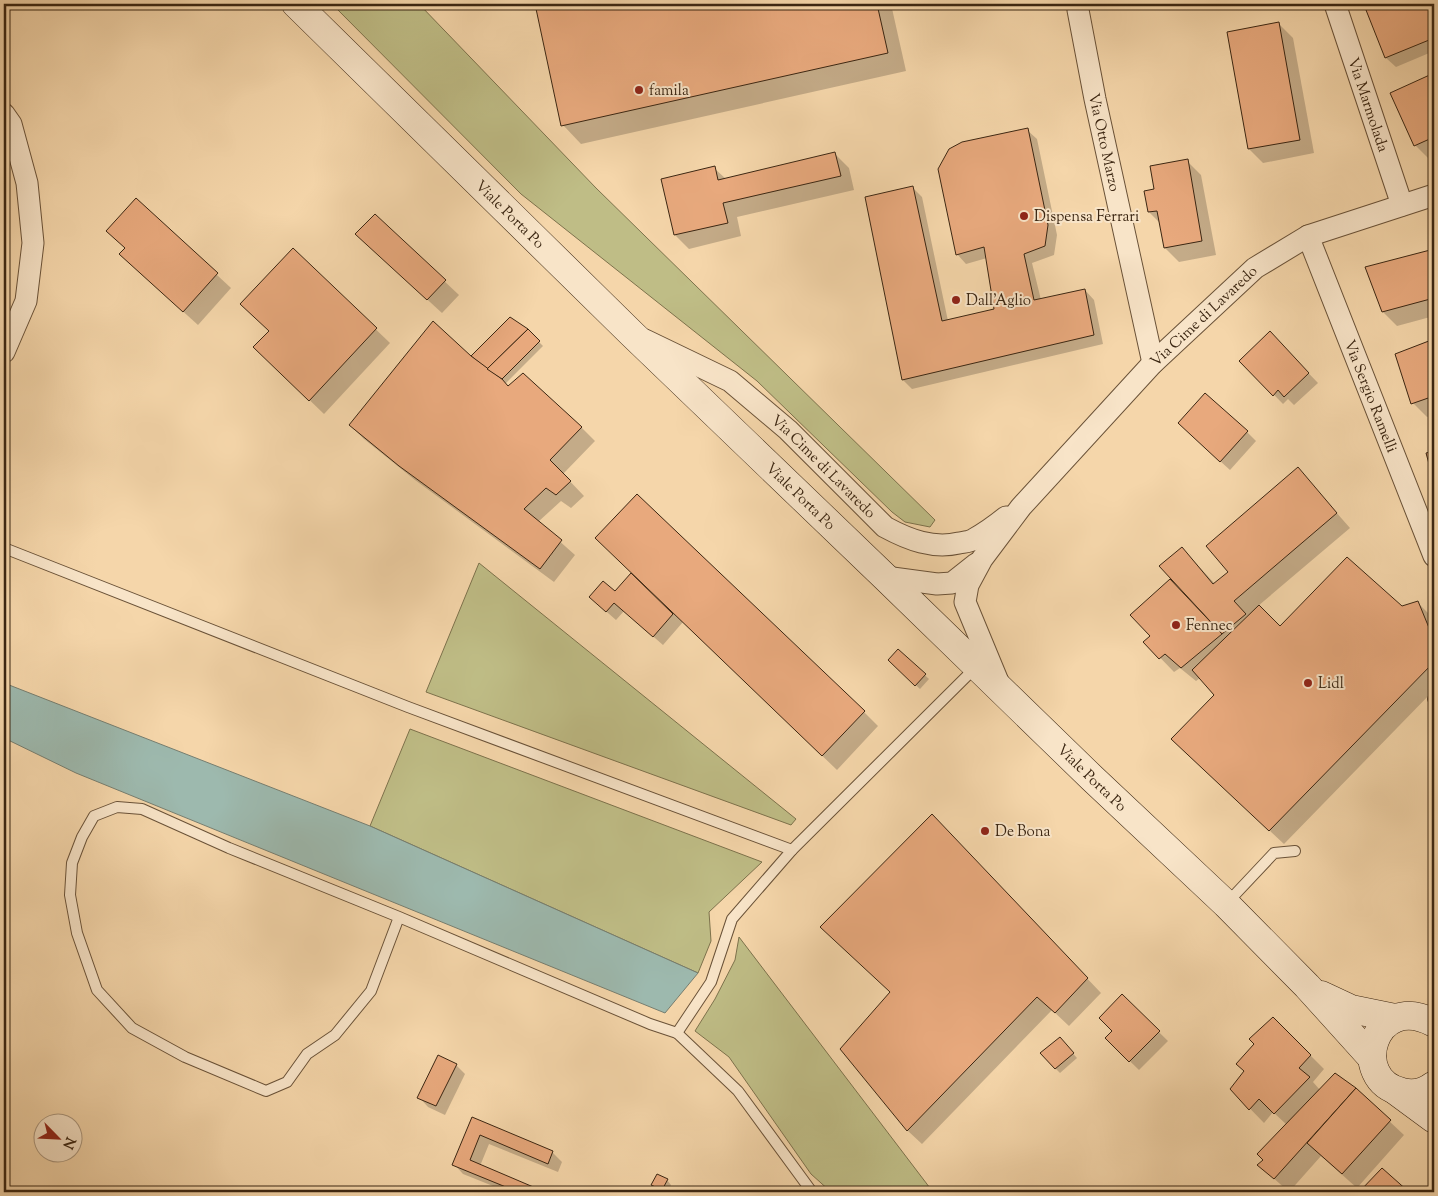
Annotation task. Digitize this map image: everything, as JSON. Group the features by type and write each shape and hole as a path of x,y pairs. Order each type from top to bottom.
{"main road":[{"name":"Viale Porta Po","path":"296,4 631,333 976,667 1226,904 1307,986 1372,1058 1374,1068 1387,1085 1434,1119"},
{"name":"Viale Porta Po","path":"1307,986 1330,1000 1352,1009 1395,1018 1414,1015 1431,1017"},
{"path":"1372,1058 1377,1034 1395,1018"},
{"path":"1396,1091 1418,1092 1429,1089 1434,1085"}],"street":[{"name":"Via Marmolada","path":"1335,4 1402,205"},
{"name":"Via Otto Marzo","path":"1078,10 1095,99 1153,363"},
{"path":"4,114 11,124 27,183 33,243 26,301 4,352"},
{"name":"Via Cime di Lavaredo","path":"1002,692 965,602 968,585 982,559 1021,507 1153,363 1255,268 1308,236 1434,195"},
{"name":"Via Sergio Ramelli","path":"1308,236 1434,556"},
{"name":"Via Cime di Lavaredo","path":"631,333 730,381 788,430 886,527 910,539 926,544 949,545 973,540 1021,507"},
{"name":"Via Cime di Lavaredo","path":"885,577 937,584 952,583 982,559"}],"lane":[{"path":"4,548 408,707 792,850"},
{"path":"677,1033 711,982 732,919 792,850 976,667"},
{"path":"399,917 372,991 335,1035 308,1054 287,1082 266,1091 185,1057 132,1028 97,990 76,933 70,895 72,863 82,837 94,816 117,807 142,809 229,848 399,917 650,1024 677,1033 738,1091 812,1192"},
{"path":"1226,904 1274,853 1295,851"}],"shaded area":[{"path":"332,4 419,4 596,188 935,520 930,527 905,522 892,512 757,381 521,194"},
{"path":"479,563 796,819 791,825 426,692"},
{"path":"4,683 370,826 698,973 665,1013 76,773 4,738"},
{"path":"410,729 762,862 709,912 711,941 698,973 370,826"},
{"path":"739,937 933,1192 831,1192 811,1174 729,1057 695,1031 715,999 735,960"}],"building":[{"name":"famila","path":"535,4 877,4 888,53 561,126"},
{"path":"1380,4 1428,4 1434,19 1434,38 1385,58 1366,10"},
{"path":"1279,22 1300,140 1248,149 1227,32"},
{"path":"1434,73 1434,137 1414,146 1390,93"},
{"path":"1028,128 1048,225 1045,246 1024,254 1034,300 1085,289 1094,335 902,380 865,197 913,186 942,321 994,309 984,247 956,255 938,169 949,149 962,142"},
{"path":"835,152 841,176 723,203 728,223 674,235 661,179 715,166 718,180"},
{"path":"1188,159 1202,241 1164,248 1157,211 1148,212 1144,191 1154,189 1150,166"},
{"path":"136,198 218,273 183,312 119,254 125,248 106,231"},
{"path":"375,214 446,280 427,300 355,234"},
{"path":"293,248 377,328 309,401 253,347 269,331 240,304"},
{"path":"1434,249 1434,298 1382,312 1365,267"},
{"path":"510,317 528,329 487,369 471,356"},
{"path":"433,321 471,356 502,379 508,386 523,373 582,427 550,460 571,481 556,495 546,488 524,509 562,540 540,569 399,466 349,425"},
{"path":"528,329 540,341 502,379 487,369"},
{"path":"1270,331 1309,373 1284,397 1278,390 1273,396 1239,361"},
{"path":"1434,339 1434,396 1411,404 1395,354"},
{"path":"1205,393 1248,431 1220,462 1178,423"},
{"path":"1434,451 1434,482 1426,453"},
{"path":"1298,467 1337,513 1234,601 1246,614 1222,634 1159,566 1182,547 1213,584 1228,572 1206,546"},
{"path":"637,494 865,711 822,756 595,538"},
{"name":"Lidl","path":"1347,557 1402,606 1418,601 1434,640 1434,662 1269,831 1171,739 1214,695 1192,670 1259,605 1280,626"},
{"path":"631,573 673,614 653,637 614,603 606,612 589,597 603,581 615,591"},
{"name":"Fennec","path":"1170,579 1222,634 1181,668 1165,654 1159,659 1143,642 1150,636 1130,615"},
{"path":"898,649 926,674 915,686 888,660"},
{"path":"932,814 1088,978 1055,1013 1037,997 907,1131 840,1049 890,992 820,927"},
{"path":"1122,994 1160,1031 1129,1062 1105,1038 1112,1031 1099,1018"},
{"path":"1273,1017 1311,1055 1299,1068 1310,1077 1274,1114 1259,1099 1249,1110 1230,1089 1244,1071 1236,1064 1254,1044 1249,1039"},
{"path":"1060,1037 1074,1053 1055,1069 1040,1053"},
{"path":"438,1055 457,1064 436,1106 417,1098"},
{"path":"1335,1073 1356,1088 1274,1179 1257,1165 1263,1160 1257,1154"},
{"path":"1356,1088 1391,1120 1342,1174 1307,1143"},
{"path":"472,1117 553,1151 548,1164 480,1135 470,1160 538,1189 537,1192 518,1192 452,1165"},
{"path":"1382,1168 1409,1192 1359,1192"},
{"path":"657,1174 668,1179 662,1190 651,1185"}],"place":[{"name":"famila","path":"639,90"},
{"name":"Dispensa Ferrari","path":"1024,216"},
{"name":"Dall'Aglio","path":"956,300"},
{"name":"Fennec","path":"1176,625"},
{"name":"Lidl","path":"1308,683"},
{"name":"De Bona","path":"985,831"}]}
